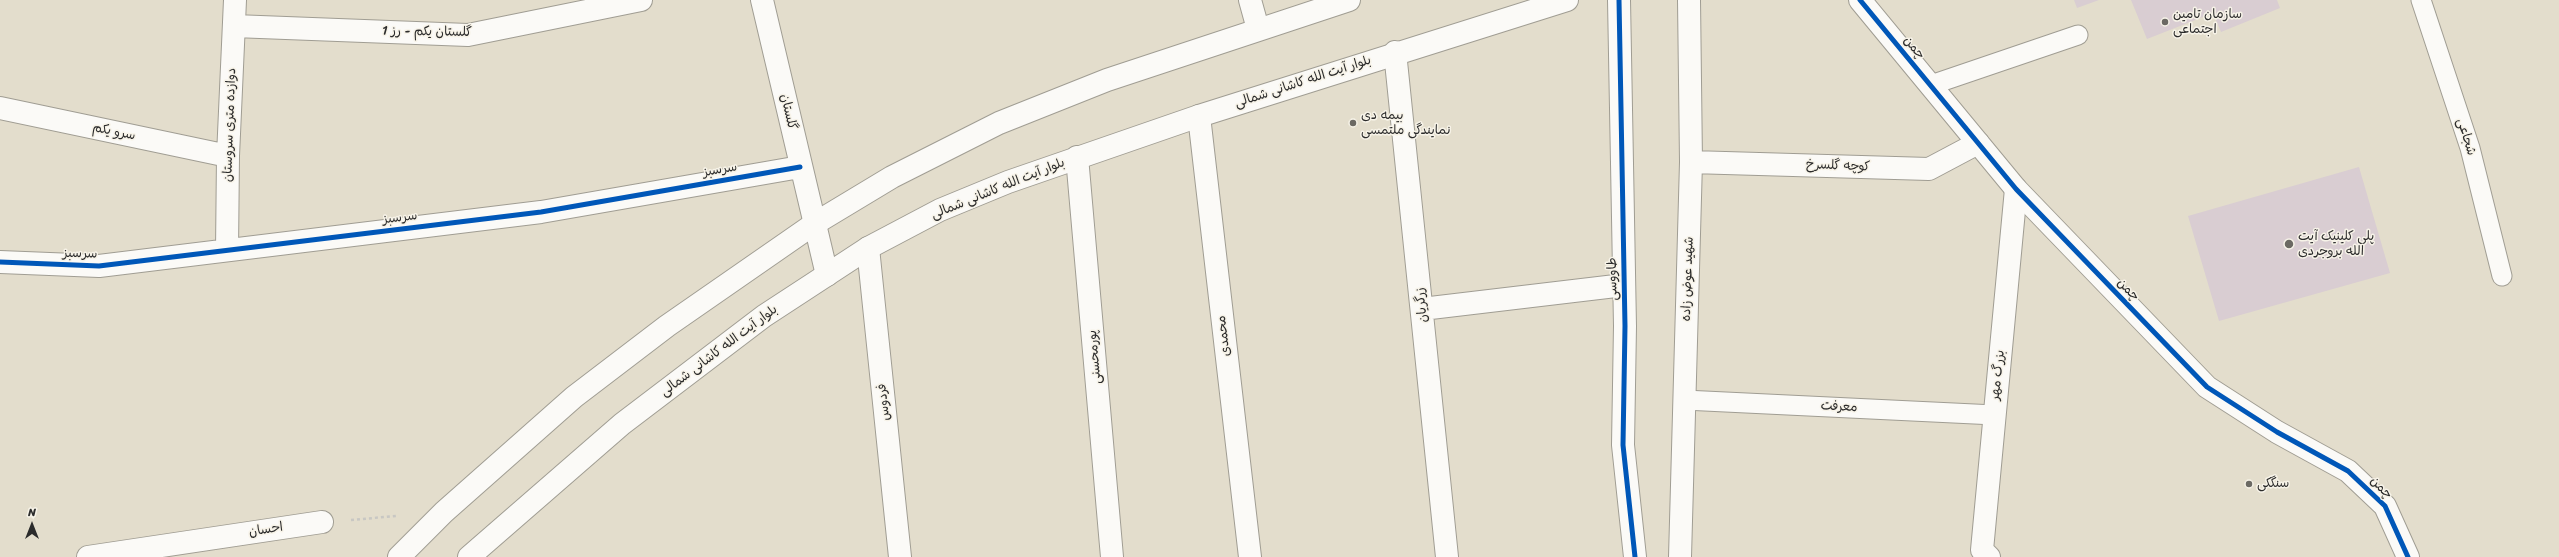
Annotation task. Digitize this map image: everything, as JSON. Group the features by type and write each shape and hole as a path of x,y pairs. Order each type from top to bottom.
{"street":[{"name":"دوازده متری سروستان","path":"227,250 228,156 235,0"},
{"name":"گلستان یکم - رز 1","path":"234,26 468,35 641,0"},
{"name":"گلستان","path":"762,0 800,167 827,275"},
{"path":"1250,0 1258,29"},
{"path":"399,557 444,512 574,397 667,326 814,224 892,177 999,123 1107,80 1349,0"},
{"name":"بلوار آیت الله کاشانی شمالی","path":"469,557 628,420 764,316 868,248 940,210 1008,182 1199,116 1396,52 1567,0"},
{"name":"طاووسی","path":"1619,0 1624,285 1623,445 1635,557"},
{"name":"شهید عوض زاده","path":"1680,557 1691,162 1689,0"},
{"name":"چمن","path":"1860,0 2016,189 2207,387 2277,432 2348,471 2385,506 2408,557"},
{"name":"زرگریان","path":"1396,52 1448,557"},
{"name":"سرو یکم","path":"0,108 228,156"},
{"name":"محمدی","path":"1199,116 1250,557"},
{"name":"کوچه گلسرخ","path":"1691,162 1929,168 1978,143"},
{"name":"پورمحسنی","path":"1077,157 1112,557"},
{"name":"سرسبز","path":"0,262 99,266 541,212 800,167"},
{"name":"بزرگ مهر","path":"1989,557 1982,550 2016,189"},
{"name":"فردوس","path":"868,248 900,557"},
{"name":"طاووسی","path":"1422,309 1624,285"},
{"name":"احسان","path":"88,557 322,522"}],"lane":[{"name":"شجاعی","path":"2421,0 2470,148 2502,276"},
{"path":"1931,85 2078,35"},
{"name":"معرفت","path":"1684,400 1995,415"}],"path":[{"path":"322,522 399,516"}],"building":[{"path":"2074,0 2099,0 2077,8"},
{"name":"سازمان تامین اجتماعی","path":"2131,0 2277,0 2280,8 2221,32 2213,13 2147,39"},
{"name":"پلی کلینیک آیت الله بروجردی","path":"2359,167 2390,273 2219,321 2188,216"}],"cycle path":[{"path":"1619,0 1625,326 1623,445 1635,557"},
{"path":"1860,0 2016,189 2207,387 2277,432 2348,471 2385,506 2408,557"},
{"path":"0,262 99,266 541,212 800,167"}],"place":[{"name":"سازمان تامین اجتماعی","path":"2165,22"},
{"name":"بیمه دی نمایندگی ملتمسی","path":"1353,123"},
{"name":"پلی کلینیک آیت الله بروجردی","path":"2289,244"},
{"name":"سنگکی","path":"2249,484"}]}
